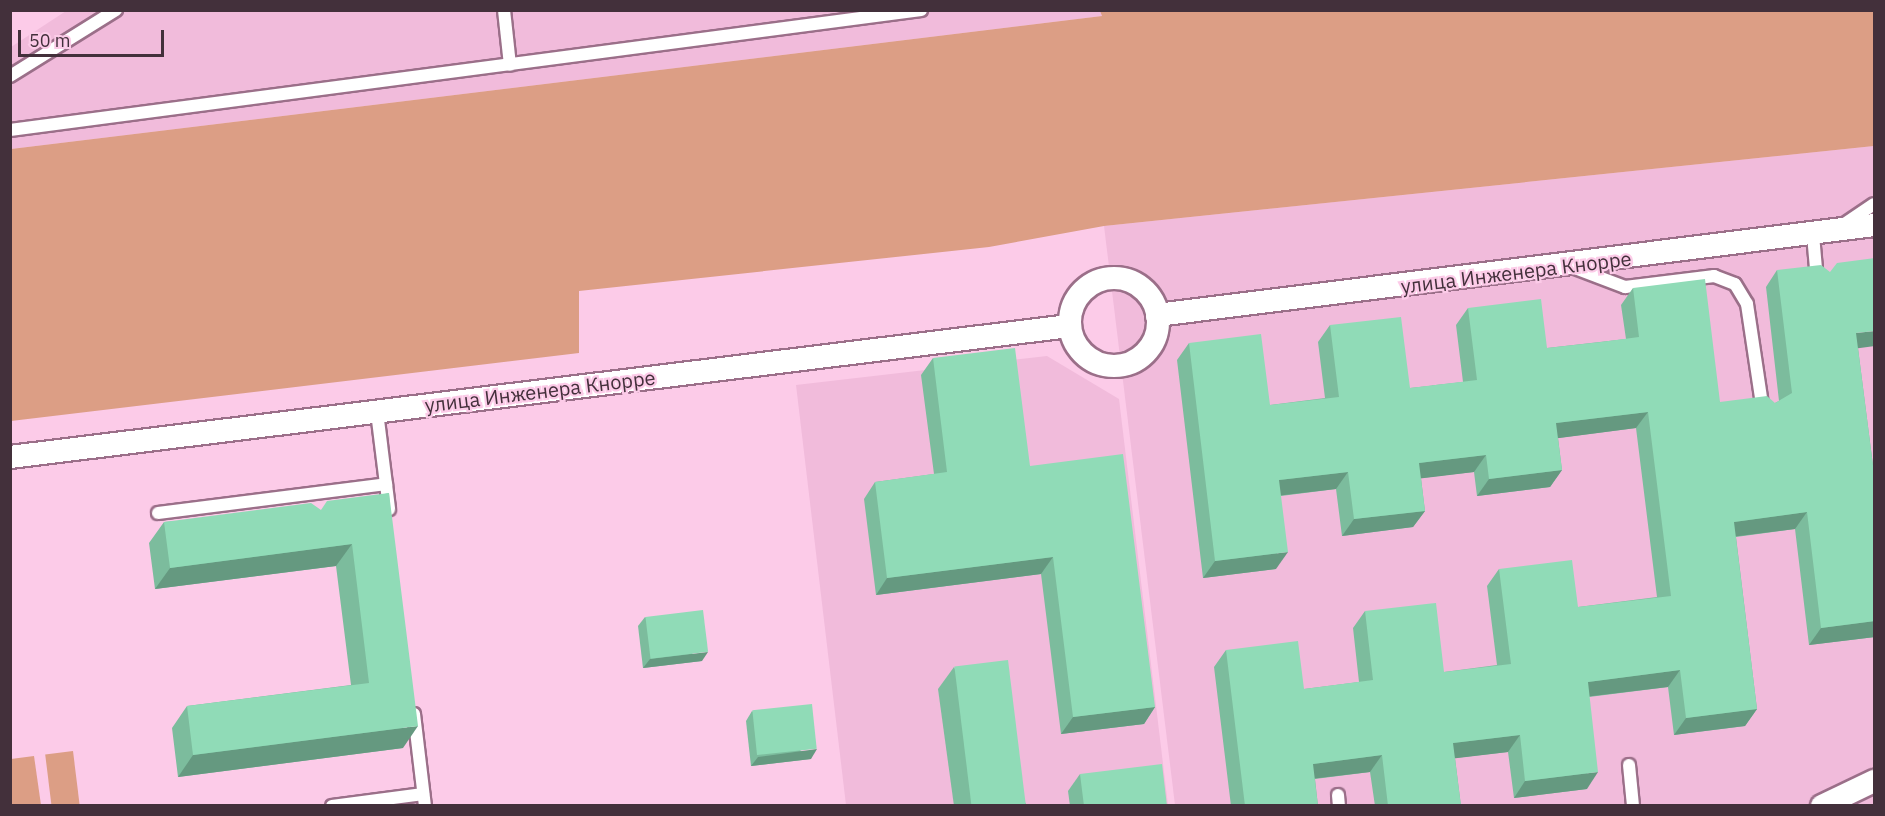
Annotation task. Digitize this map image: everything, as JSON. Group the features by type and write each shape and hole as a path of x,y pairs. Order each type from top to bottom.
{"street":[{"name":"улица Инженера Кнорре","path":"1157,315 1875,225"},
{"path":"1107,278 1139,287 1157,315 1152,345 1128,364 1113,366 1085,356 1070,326 1082,291 1107,278"},
{"name":"улица Инженера Кнорре","path":"10,457 1070,326"},
{"path":"1822,806 1875,781"}],"lane":[{"path":"10,76 116,10"},
{"path":"504,10 510,65"},
{"path":"10,130 921,10"},
{"path":"1817,281 1823,233 1875,204"},
{"path":"1568,265 1625,287 1714,276 1735,284 1748,304 1763,412"},
{"path":"377,412 391,530"},
{"path":"158,513 386,484"},
{"path":"301,495 303,514"},
{"path":"332,806 424,800 412,702"},
{"path":"1629,765 1633,806"}],"shaded area":[{"path":"1100,10 1102,16 11,149 11,47 66,11"},
{"path":"1100,11 1874,11 1874,146 1104,226 989,247 579,291 579,353 11,421 11,149 1102,16"},
{"path":"1874,146 1874,805 1175,805 1104,226"},
{"path":"1047,356 1119,399 1168,805 846,805 796,385"},
{"path":"73,751 80,805 52,806 45,754"},
{"path":"34,756 41,805 11,805 11,759"}],"building":[{"path":"1875,258 1875,331 1856,333 1875,481 1875,621 1821,628 1807,512 1734,522 1757,709 1686,718 1680,670 1588,682 1598,772 1525,781 1520,735 1453,743 1461,806 1388,806 1382,755 1313,764 1318,806 1245,806 1226,650 1298,641 1304,689 1373,680 1365,611 1436,603 1444,672 1511,664 1499,569 1572,560 1578,607 1671,596 1648,412 1556,423 1562,470 1489,479 1486,455 1419,463 1425,511 1354,519 1348,472 1279,480 1288,552 1215,561 1189,343 1261,334 1270,405 1339,397 1330,325 1401,317 1410,388 1477,380 1468,308 1541,299 1547,348 1601,342 1639,337 1633,288 1705,279 1720,402 1767,396 1775,403 1792,393 1777,270 1821,265 1830,272 1837,263"},
{"path":"1015,348 1030,466 1123,454 1155,707 1073,717 1053,557 887,578 875,482 947,472 933,358"},
{"path":"389,493 418,726 193,755 187,706 369,683 352,544 170,568 164,522 311,503 321,510 327,501"},
{"path":"703,610 708,652 651,659 645,617"},
{"path":"1008,660 1026,806 972,806 954,667"},
{"path":"812,704 817,749 757,755 752,710"},
{"path":"1162,764 1167,806 1084,806 1080,774"}]}
